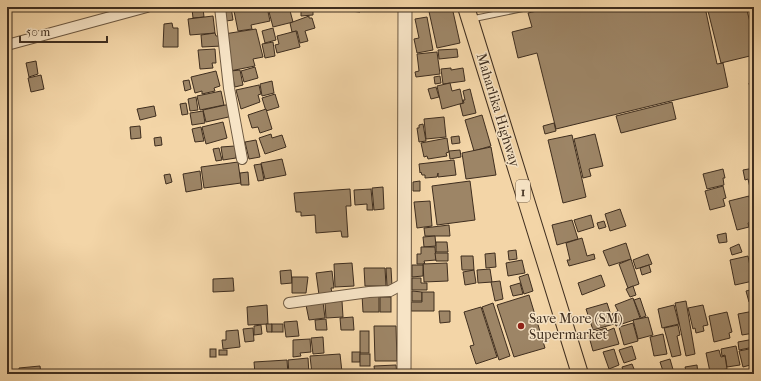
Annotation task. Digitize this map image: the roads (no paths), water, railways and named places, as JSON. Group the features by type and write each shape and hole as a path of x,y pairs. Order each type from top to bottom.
{"main road":[{"name":"Maharlika Highway","path":"468,14 580,374"}],"street":[{"path":"7,45 147,7"},
{"path":"220,7 229,88 242,159"},
{"path":"403,7 404,374"},
{"path":"289,303 369,292 390,292 403,284"}],"lane":[{"path":"468,14 530,7"}],"place":[{"name":"Save More (SM) Supermarket","path":"521,326"}]}
